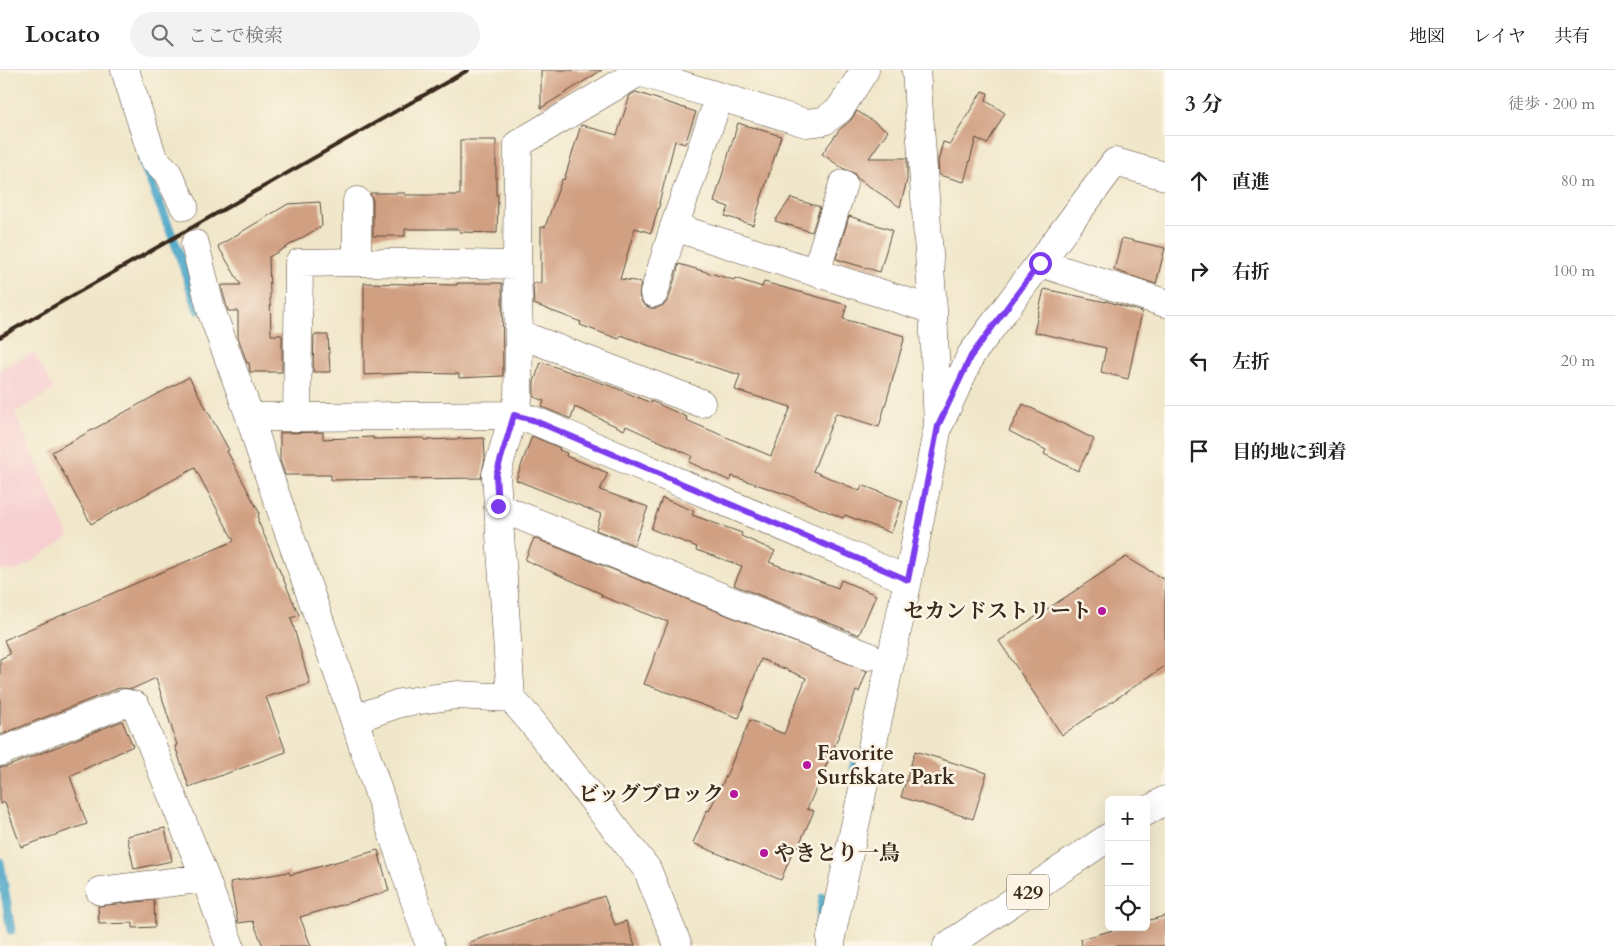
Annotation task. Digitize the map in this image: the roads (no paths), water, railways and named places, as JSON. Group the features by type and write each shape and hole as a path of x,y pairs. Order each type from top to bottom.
{"main road":[{"path":"125,70 153,158 167,172 184,206"},
{"path":"678,946 647,869 511,698 496,475 518,399 518,144 638,72 806,123 824,121 840,109 866,70"},
{"path":"916,70 925,307 938,426"},
{"path":"654,293 674,227 719,98"},
{"path":"831,946 833,927 900,576 938,426 971,356 1115,162 1165,176"},
{"path":"816,272 842,184"},
{"path":"357,201 357,262"},
{"path":"674,227 925,307"},
{"path":"195,244 211,310 250,417 354,719 430,946"},
{"path":"297,417 299,263 357,262 517,265"},
{"path":"1040,263 1165,303"},
{"path":"519,334 701,403"},
{"path":"250,417 514,415 533,420 900,576"},
{"path":"498,506 868,656"},
{"path":"354,719 400,703 457,695 511,698"},
{"path":"0,752 125,704 136,706 205,878 230,946"},
{"path":"1150,809 1165,800"},
{"name":"429","path":"947,946 976,936 1105,841"},
{"path":"100,892 205,878"}],"waterway":[{"path":"142,160 177,248 198,310"},
{"path":"853,769 857,754"},
{"path":"0,862 11,930"},
{"path":"817,942 823,897"}],"railway":[{"path":"0,337 468,70"}],"place":[{"name":"セカンドストリート","path":"1102,611"},
{"name":"Favorite Surfskate Park","path":"807,765"},
{"name":"ビッグブロック","path":"734,794"},
{"name":"やきとり一鳥","path":"764,853"}]}
